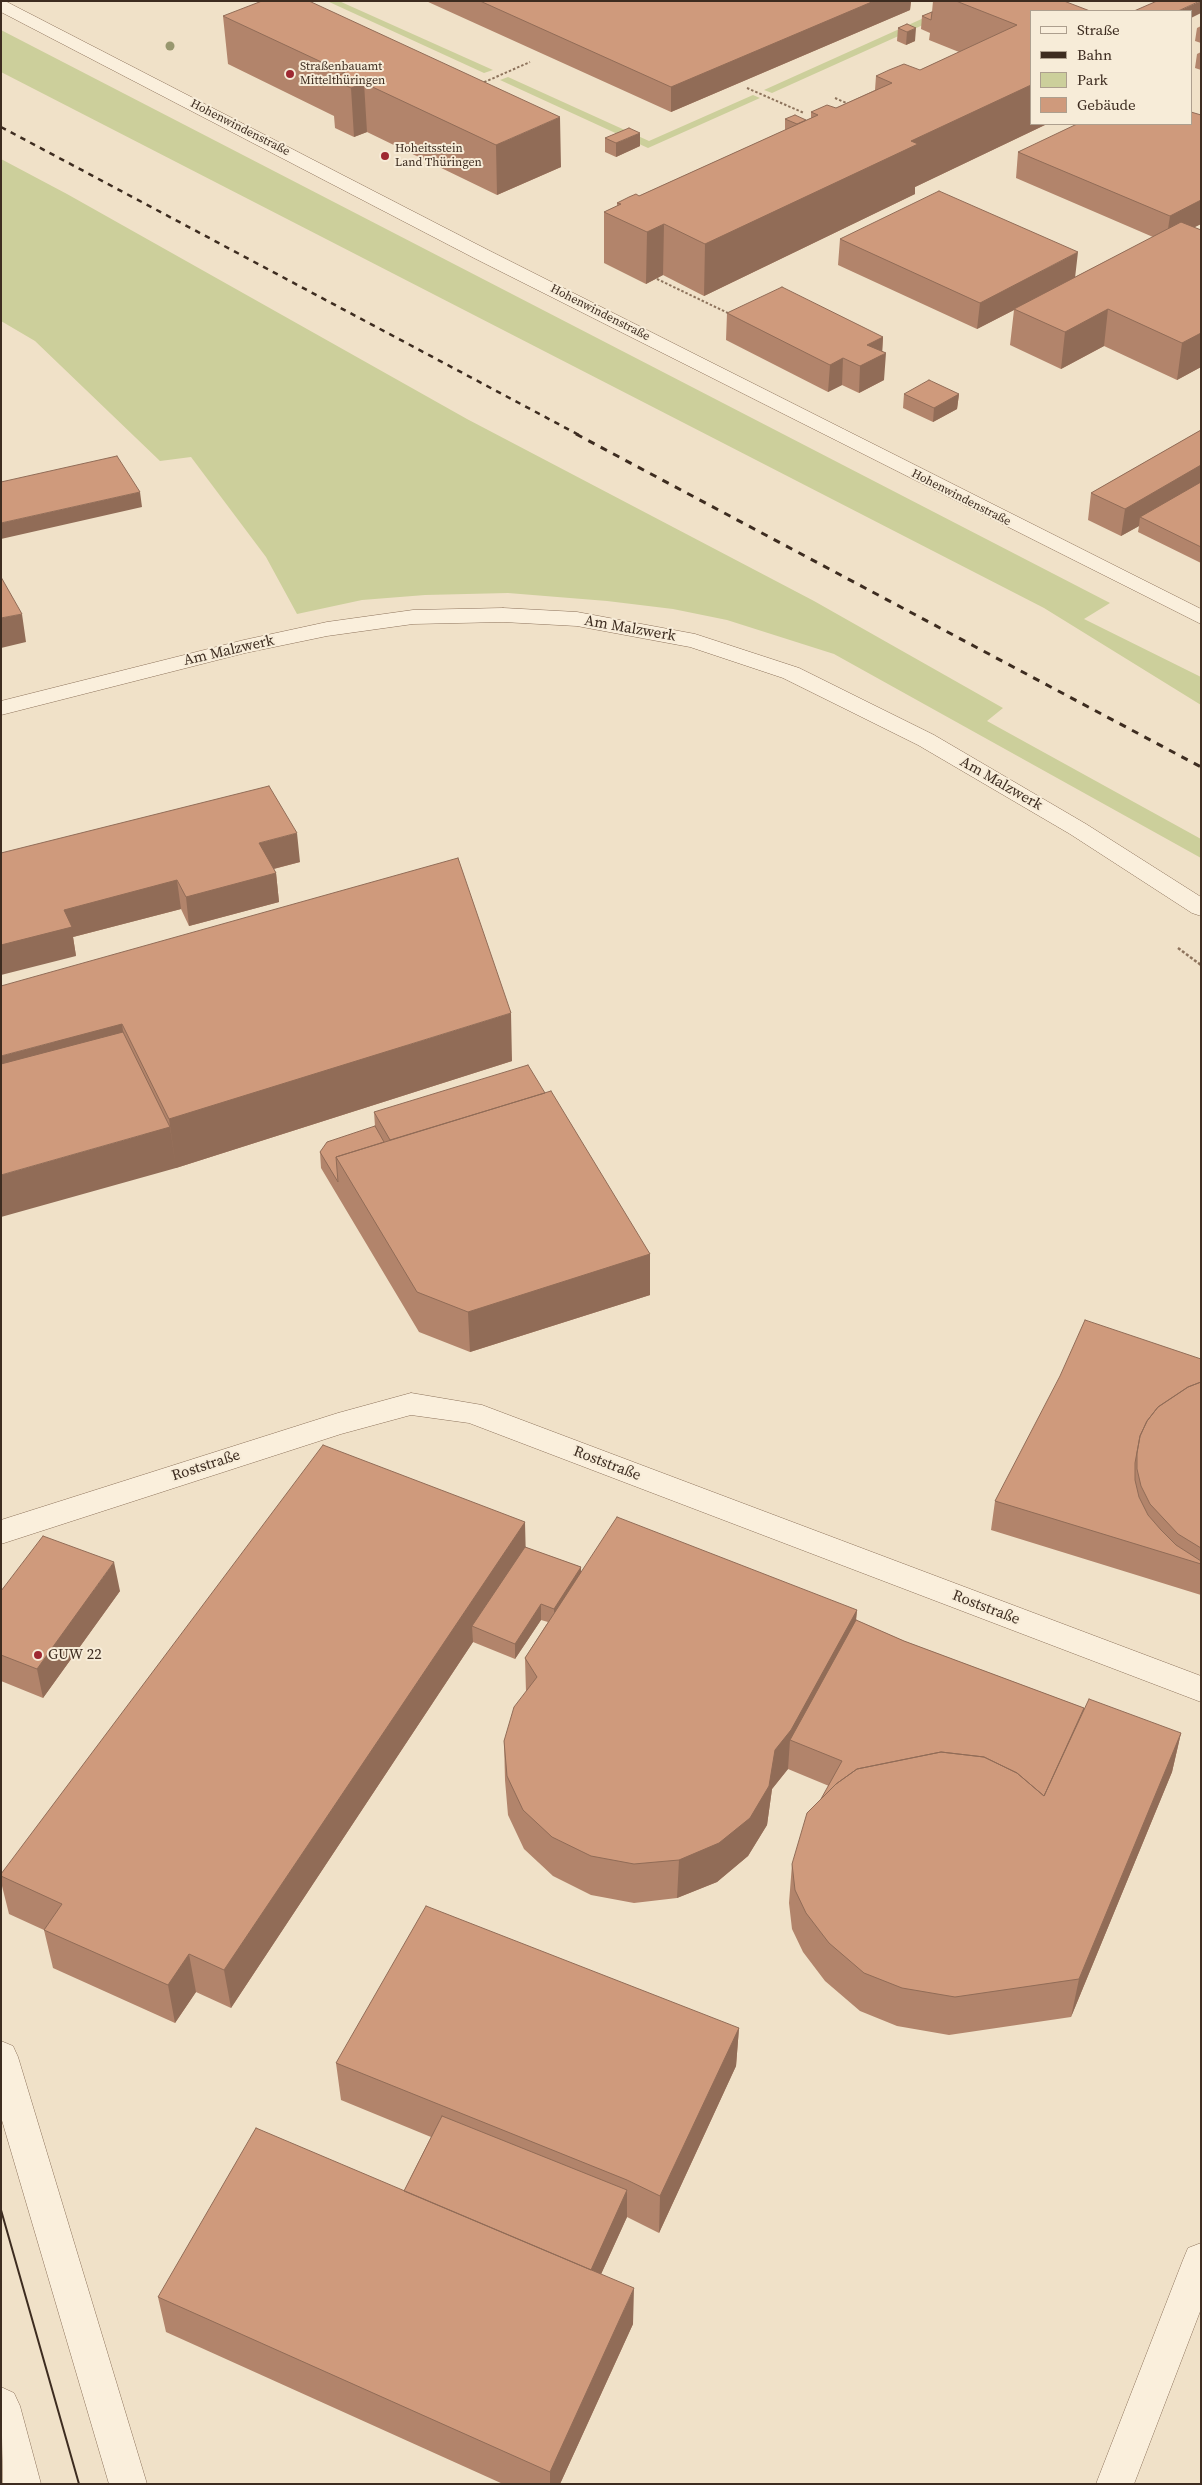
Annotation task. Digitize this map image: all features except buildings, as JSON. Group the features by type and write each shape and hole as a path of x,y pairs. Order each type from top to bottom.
{"street":[{"name":"Hohenwindenstraße","path":"1,5 481,254 1201,618"},
{"name":"Am Malzwerk","path":"1,708 244,647 327,629 413,617 504,615 577,619 695,641 791,673 934,745 1078,829 1201,908"},
{"name":"Roststraße","path":"1,1532 338,1424 411,1404 472,1413 1201,1688"},
{"path":"1,2057 128,2484"},
{"path":"1116,2484 1201,2260"},
{"path":"1,2406 22,2484"}],"path":[{"path":"479,84 530,62"},
{"path":"747,88 804,112"},
{"path":"835,98 851,105"},
{"path":"656,279 730,314"},
{"path":"1170,942 1201,965"}],"green space":[{"path":"327,1 339,1 493,70 484,73"},
{"path":"946,8 954,11 772,93 764,90"},
{"path":"1,30 1110,603 1084,619 1201,677 1201,705 1044,608 1,72"},
{"path":"508,77 649,141 753,95 760,98 648,148 500,80"},
{"path":"1,159 67,194 467,419 814,601 1003,708 987,721 1201,839 1201,858 834,654 727,620 673,609 607,601 508,593 425,595 362,600 297,614 266,557 191,457 160,461 35,341 1,321"}],"tram line":[{"path":"1,2210 79,2484"}],"railway":[{"path":"1,127 579,435"},
{"path":"576,434 1201,767"}],"place":[{"name":"Straßenbauamt Mittelthüringen","path":"290,74"},
{"name":"Hoheitsstein Land Thüringen","path":"385,156"},
{"name":"GUW 22","path":"38,1655"}]}
